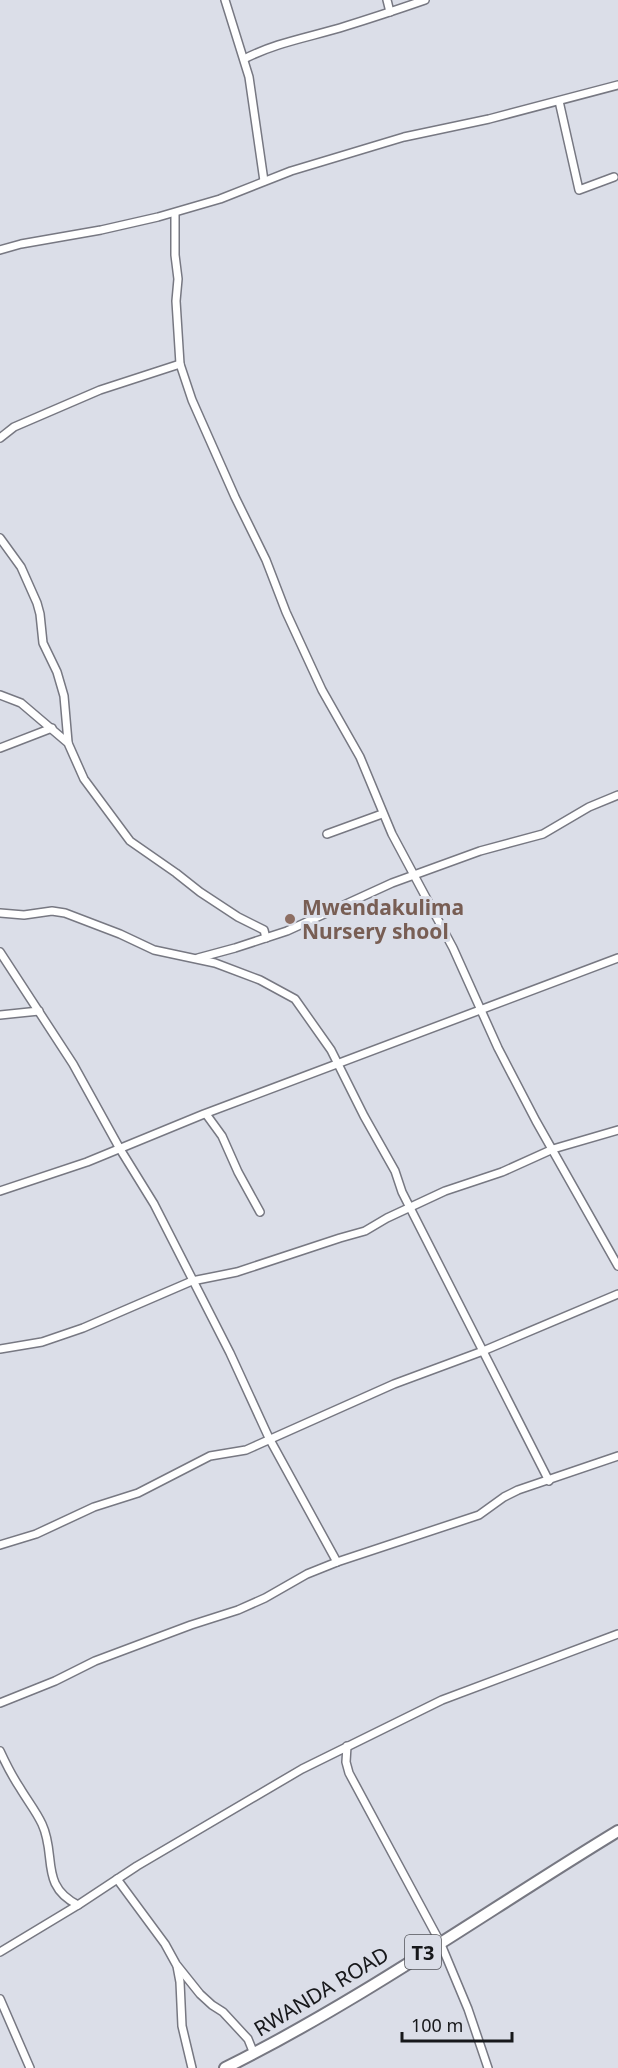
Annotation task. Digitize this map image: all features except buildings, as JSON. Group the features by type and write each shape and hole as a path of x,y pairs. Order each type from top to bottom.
{"highway":[{"name":"RWANDA ROAD","path":"225,2068 321,2015 618,1831"}],"street":[{"path":"225,0 244,59 264,181"},
{"path":"387,0 390,12"},
{"path":"244,59 298,38 344,27 425,0"},
{"path":"0,250 175,213 220,199 264,181 404,137 489,119 618,85"},
{"path":"559,101 579,190 614,177"},
{"path":"175,213 175,255 178,279 176,301 180,364 192,400 235,497 267,560 286,612 326,699 360,757 382,814 536,1121 618,1266"},
{"path":"0,438 14,427 100,390 180,364"},
{"path":"0,538 21,567 37,603 42,643 57,672 64,696 68,743 84,779 130,841 200,892 264,930 266,938"},
{"path":"0,694 21,703 68,743"},
{"path":"0,748 52,729"},
{"path":"195,959 266,938 316,919 392,883 488,848 543,834 590,807 618,795"},
{"path":"327,834 382,814"},
{"path":"0,912 24,915 52,911 65,913 154,950 215,963 260,980 295,999 331,1050 364,1116 395,1170 402,1191 549,1481"},
{"path":"0,952 73,1064 120,1149 154,1204 230,1353 269,1438 337,1562"},
{"path":"0,1191 120,1149 618,958"},
{"path":"0,1015 39,1011"},
{"path":"207,1114 222,1136 260,1212"},
{"path":"0,1349 42,1342 83,1328 192,1281 237,1272 360,1233 445,1191 502,1172 553,1149 618,1130"},
{"path":"0,1545 36,1534 94,1507 138,1493 210,1456 246,1450 405,1380 483,1351 618,1294"},
{"path":"0,1703 55,1681 95,1661 256,1602 307,1574 337,1562 478,1515 504,1497 618,1456"},
{"path":"0,1952 302,1769 442,1700 618,1634"},
{"path":"347,1746 346,1762 349,1773 440,1942 468,2009 488,2068"},
{"path":"0,1751 43,1825 52,1878 57,1888 66,1899 78,1905"},
{"path":"117,1879 165,1944 176,1964 200,1994 212,2006 223,2012 248,2039 254,2054"},
{"path":"176,1964 180,1982 182,2026 192,2068"},
{"path":"0,1999 30,2068"}],"place":[{"name":"Mwendakulima Nursery shool","path":"290,919"}]}
